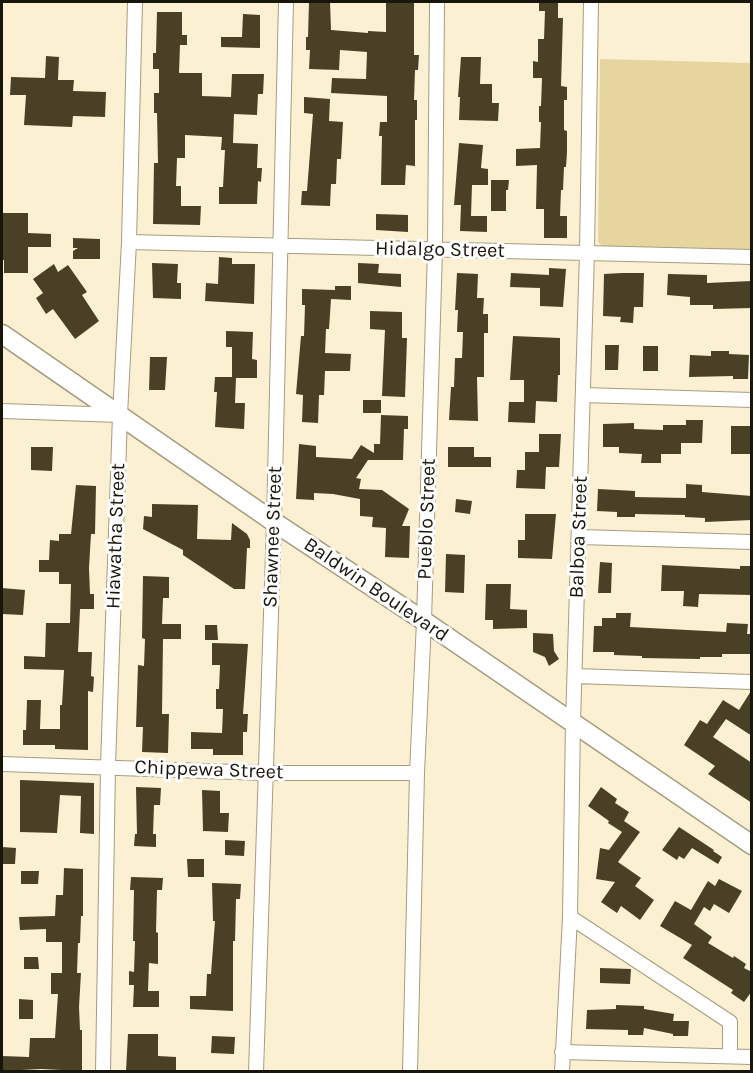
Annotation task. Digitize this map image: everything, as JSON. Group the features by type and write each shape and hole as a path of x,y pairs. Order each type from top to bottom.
{"main road":[{"name":"Baldwin Boulevard","path":"2,334 274,522 424,621 752,845"}],"street":[{"name":"Hiawatha Street","path":"103,1071 108,766 120,415 129,242 135,2"},
{"name":"Shawnee Street","path":"256,1071 274,522 286,2"},
{"name":"Pueblo Street","path":"410,1071 417,773 435,250 438,2"},
{"name":"Balboa Street","path":"562,1071 570,917 591,2"},
{"name":"Hidalgo Street","path":"129,242 752,257"},
{"path":"583,395 752,400"},
{"path":"2,411 120,415"},
{"path":"580,537 752,542"},
{"path":"575,676 752,682"},
{"name":"Chippewa Street","path":"2,764 264,773 417,773"},
{"path":"570,917 730,1022 730,1056"},
{"path":"562,1052 752,1057"}],"shaded area":[{"path":"600,59 751,63 751,250 602,246 598,242"}],"building":[{"path":"309,2 330,2 331,30 368,33 368,31 386,32 386,2 414,2 414,55 419,55 418,70 415,70 414,100 417,100 417,120 415,120 415,166 406,165 405,185 381,185 382,136 379,136 380,122 387,122 387,96 331,93 332,78 366,79 367,52 340,50 339,70 309,69 310,50 306,50 306,37 308,37"},
{"path":"539,2 558,2 558,18 563,18 561,86 567,87 567,100 564,100 564,130 567,131 567,152 563,190 561,190 560,216 567,216 567,238 544,238 544,209 536,209 537,165 516,166 516,149 540,148 539,106 541,106 542,78 533,78 533,61 538,62 538,39 544,39 545,11 539,11"},
{"path":"157,12 182,12 182,35 187,35 187,45 180,45 179,73 202,73 202,96 231,97 232,74 264,74 263,94 258,94 257,115 234,114 233,143 258,144 257,168 262,168 261,182 258,181 257,204 219,204 219,187 223,187 225,150 221,150 222,137 185,135 185,158 177,158 176,186 181,186 181,206 201,206 200,225 153,224 154,163 158,163 157,113 154,113 154,93 159,93 159,69 153,69 153,53 156,53"},
{"path":"243,14 260,15 260,48 221,47 221,37 242,37"},
{"path":"46,56 59,57 58,80 74,80 73,91 106,92 105,117 73,116 72,127 24,125 26,95 10,95 11,77 45,78"},
{"path":"461,57 481,57 480,84 492,84 492,103 499,103 498,121 459,120"},
{"path":"304,97 330,99 329,121 343,122 341,159 337,159 336,184 331,184 330,206 301,205 302,191 307,191 313,114 304,113"},
{"path":"459,143 483,145 481,168 488,169 488,185 472,185 471,216 487,216 487,232 460,231 461,205 454,205"},
{"path":"491,180 509,180 508,190 506,190 506,211 491,211"},
{"path":"2,213 28,213 28,233 51,234 51,247 28,247 28,273 4,273"},
{"path":"376,214 408,215 408,232 376,230"},
{"path":"73,238 100,239 100,259 73,259 73,251 78,248 73,248"},
{"path":"219,257 232,258 232,264 255,264 254,304 205,301 206,283 218,284"},
{"path":"152,263 178,264 177,283 181,283 181,299 153,298"},
{"path":"358,263 379,264 378,273 401,274 401,287 358,283"},
{"path":"54,264 58,272 68,265 87,292 82,295 99,321 75,339 53,309 46,314 36,298 43,293 33,279"},
{"path":"549,268 566,269 563,307 540,306 540,288 510,287 511,273 549,275"},
{"path":"457,273 478,274 477,298 484,298 483,314 488,314 488,333 484,333 484,377 477,377 478,421 449,420 455,358 462,358 463,332 457,332 458,310 455,310"},
{"path":"644,273 643,307 634,307 633,323 620,322 621,317 603,316 604,274"},
{"path":"668,274 707,275 707,283 752,281 752,308 713,309 713,305 690,305 690,297 667,295"},
{"path":"335,286 351,286 351,300 331,299 325,353 351,354 350,371 325,371 324,395 319,395 318,423 302,422 303,395 296,394 301,336 304,336 305,305 302,305 302,289 335,290"},
{"path":"370,311 402,312 402,338 407,338 405,397 382,396 385,330 370,329"},
{"path":"226,331 253,332 252,359 257,360 257,378 236,378 235,403 245,403 244,429 215,427 217,392 214,392 215,377 232,377 232,347 226,347"},
{"path":"513,336 560,338 557,402 536,401 535,423 508,422 509,402 524,402 524,380 510,380"},
{"path":"605,345 619,345 618,370 605,370"},
{"path":"643,346 658,346 658,371 643,371"},
{"path":"711,351 729,351 729,354 749,355 748,379 733,379 733,376 689,377 690,355 711,356"},
{"path":"150,357 167,357 165,390 149,390"},
{"path":"363,400 381,400 381,413 363,413"},
{"path":"381,415 408,416 408,429 404,429 403,460 368,460 356,478 361,479 359,489 382,490 409,509 402,526 410,526 409,558 385,557 386,528 372,527 373,517 360,516 360,499 314,493 314,500 296,499 299,444 316,446 316,457 352,459 361,445 374,453 374,444 380,444"},
{"path":"686,420 703,420 702,443 681,443 681,454 661,454 661,463 641,463 642,454 619,453 619,447 603,447 603,424 634,423 634,429 663,430 663,425 686,425"},
{"path":"731,426 752,426 752,454 731,454"},
{"path":"539,434 561,434 559,467 546,467 545,489 516,488 517,470 525,470 525,452 539,452"},
{"path":"31,447 53,447 52,471 31,470"},
{"path":"448,447 474,447 474,457 491,457 491,467 448,467"},
{"path":"686,484 702,485 702,492 752,496 752,520 705,522 705,518 685,517 685,515 635,514 635,517 617,517 617,512 597,511 598,489 635,491 635,497 686,498"},
{"path":"76,485 96,486 95,534 91,534 89,568 90,594 94,594 94,609 80,609 78,652 92,652 91,676 94,677 93,692 88,691 88,750 55,749 55,745 23,745 27,700 41,700 40,729 60,729 64,670 24,669 24,656 45,657 46,623 70,623 71,584 59,584 59,572 39,572 39,560 49,560 50,540 59,541 59,534 71,534"},
{"path":"456,499 472,501 470,514 455,512"},
{"path":"152,504 198,505 197,539 231,540 232,523 247,534 250,548 247,548 245,589 234,589 183,555 183,550 143,529 144,516 152,517"},
{"path":"525,514 556,514 552,559 518,558 518,540 525,540"},
{"path":"446,554 465,555 464,593 445,592"},
{"path":"600,562 612,563 611,593 598,593"},
{"path":"662,565 740,569 740,566 752,566 752,595 699,594 698,607 683,606 684,591 661,591"},
{"path":"143,576 169,577 169,598 163,598 162,624 181,624 181,639 163,639 162,714 169,714 168,753 142,752 143,727 136,727 138,665 144,666"},
{"path":"486,584 511,584 510,609 527,610 527,628 493,629 493,620 485,620"},
{"path":"2,588 25,590 23,615 2,614"},
{"path":"616,613 631,613 630,627 726,632 727,623 748,624 747,634 752,634 752,654 722,654 722,657 700,657 700,659 642,658 642,656 614,655 614,652 593,652 594,626 602,626 602,618 616,618"},
{"path":"205,625 217,625 218,640 205,640"},
{"path":"533,633 553,634 554,651 559,659 549,666 545,657 533,652"},
{"path":"212,643 248,644 243,714 248,714 247,732 243,732 243,755 213,755 213,749 191,749 191,732 222,733 223,709 216,709 216,689 219,689 220,665 212,665"},
{"path":"751,691 752,736 726,719 713,737 752,763 752,803 708,774 715,766 684,745 700,720 707,724 723,700 739,710"},
{"path":"20,780 94,783 94,834 80,833 81,796 60,795 57,833 20,832"},
{"path":"136,787 161,788 160,805 154,805 153,834 156,834 156,847 134,846 135,834 137,834"},
{"path":"601,787 617,799 615,803 629,812 624,821 640,832 618,862 641,878 635,886 654,900 640,920 621,906 617,913 601,902 615,882 596,879 600,848 609,850 622,832 588,806"},
{"path":"202,790 220,791 220,813 229,813 228,832 203,831"},
{"path":"679,827 722,857 718,864 692,848 684,859 679,856 677,860 662,850"},
{"path":"225,840 245,841 244,856 225,855"},
{"path":"2,847 16,848 15,864 2,864"},
{"path":"187,859 204,859 204,877 188,877"},
{"path":"64,868 83,869 83,916 81,916 80,943 78,943 77,973 81,973 79,1007 80,1030 82,1030 82,1071 41,1069 2,1071 2,1056 29,1057 30,1038 55,1038 58,994 51,994 51,973 62,973 62,942 46,942 46,929 20,930 19,917 55,916 56,895 63,895"},
{"path":"21,871 39,871 38,884 21,884"},
{"path":"131,877 163,878 162,890 157,890 158,964 149,963 148,991 159,991 159,1007 133,1007 134,985 129,985 129,971 134,972 135,941 133,941 134,890 130,890"},
{"path":"719,879 742,891 729,913 714,904 710,911 704,907 694,924 712,937 708,943 733,958 734,956 746,964 744,968 752,972 752,991 744,1002 731,993 733,990 683,958 692,945 660,926 675,901 691,910 708,881 715,886"},
{"path":"212,883 241,884 240,899 236,899 235,941 233,941 233,1011 190,1009 190,996 206,996 207,974 211,974 215,921 213,921"},
{"path":"24,957 38,957 39,969 24,969"},
{"path":"600,968 631,969 630,984 600,983"},
{"path":"19,999 33,1000 33,1019 19,1019"},
{"path":"616,1005 644,1006 644,1009 674,1014 673,1021 689,1021 688,1036 673,1036 673,1034 644,1028 643,1035 628,1035 628,1030 586,1029 587,1010 616,1009"},
{"path":"128,1034 158,1034 158,1056 176,1057 176,1071 126,1071"},
{"path":"212,1036 235,1037 234,1054 211,1053"}]}
